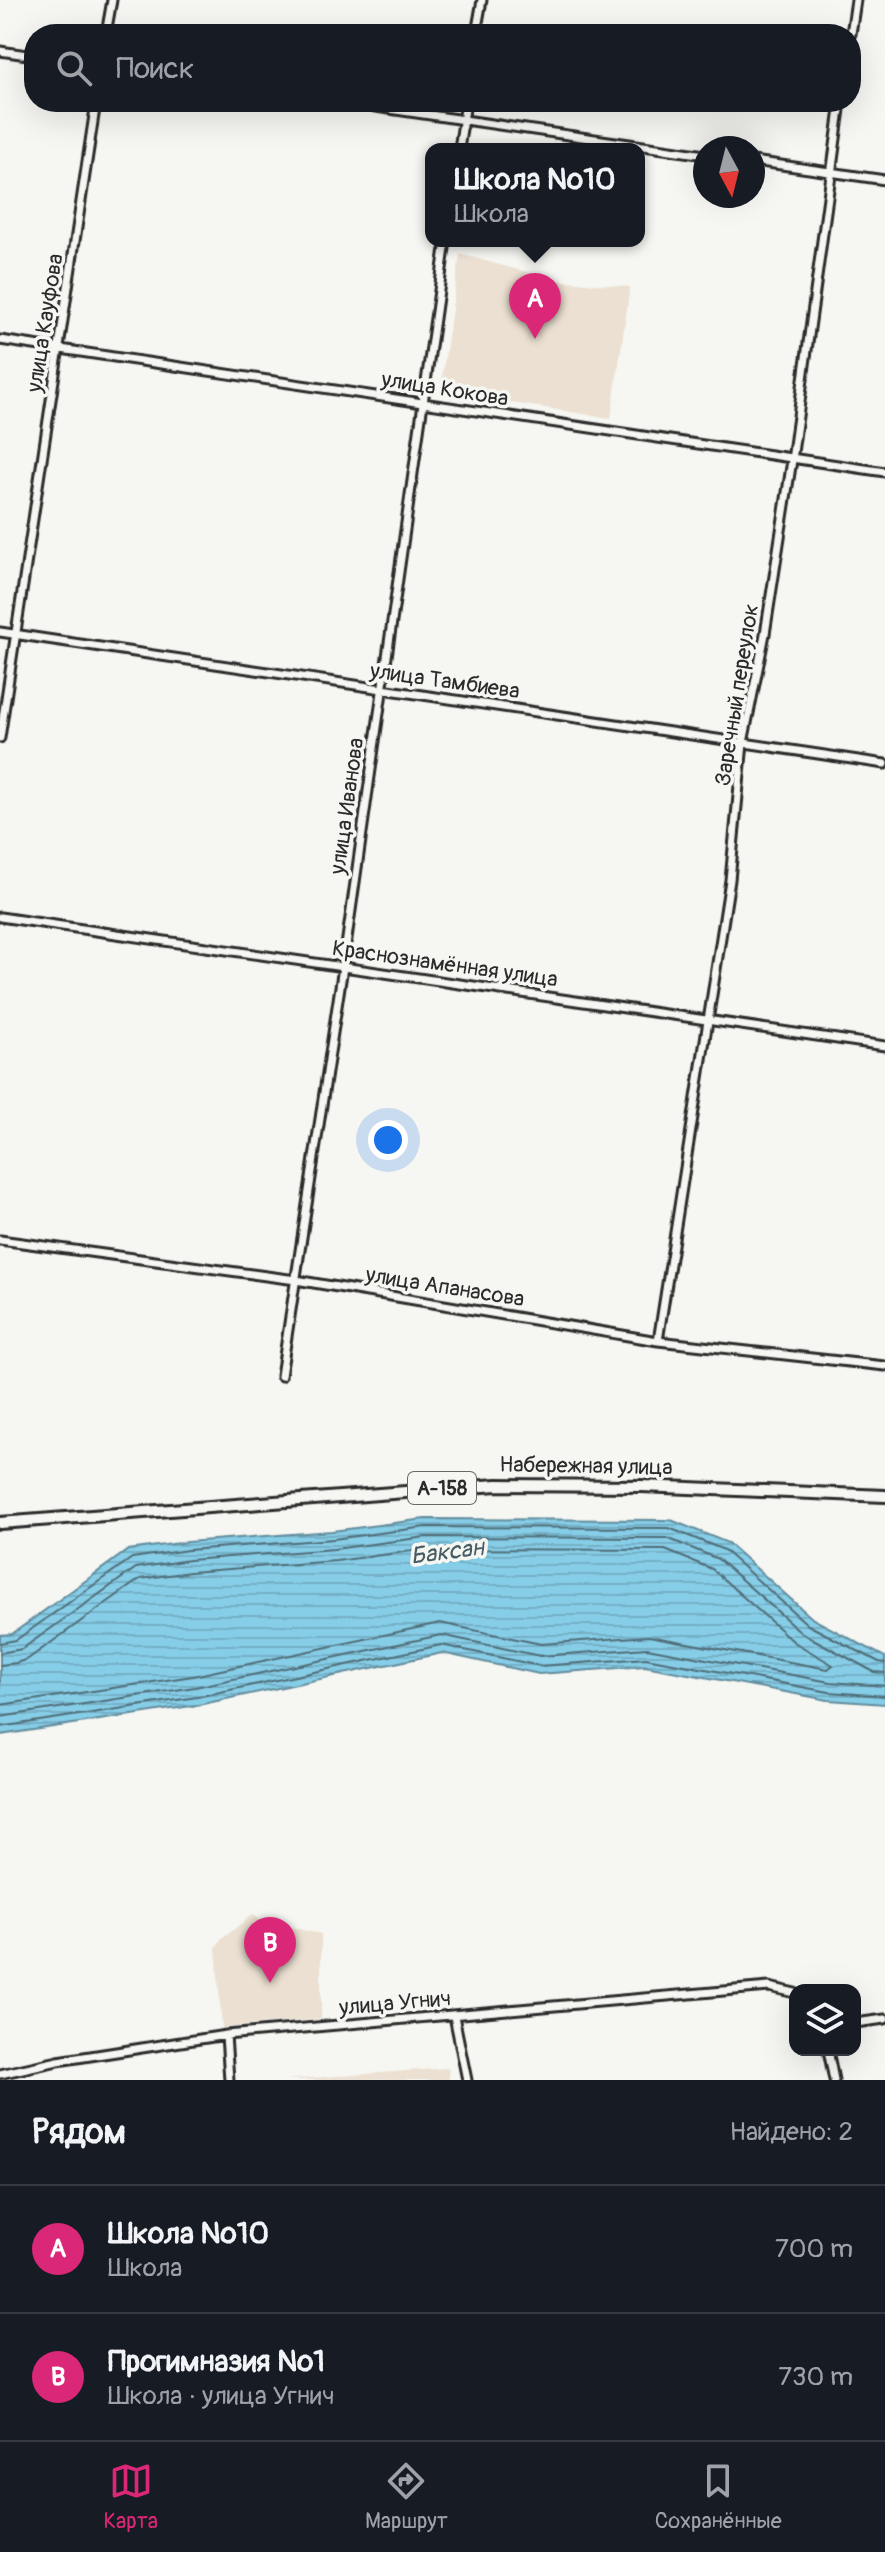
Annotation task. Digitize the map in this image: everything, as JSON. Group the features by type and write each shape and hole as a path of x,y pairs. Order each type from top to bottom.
{"main road":[{"name":"Набережная улица","path":"0,1523 497,1485 641,1486 885,1496"}],"street":[{"path":"108,24 112,0"},
{"path":"478,24 482,0"},
{"path":"852,24 856,0"},
{"path":"0,51 24,55"},
{"name":"улица Кауфова","path":"0,738 94,112"},
{"path":"405,112 620,143"},
{"path":"460,143 464,112"},
{"name":"Заречный переулок","path":"658,1341 710,1020 730,880 743,743 765,634 792,460 840,112"},
{"path":"645,147 693,153"},
{"path":"765,163 885,180"},
{"name":"улица Иванова","path":"281,1376 343,967 445,247"},
{"name":"улица Кокова","path":"0,340 885,472"},
{"name":"улица Тамбиева","path":"0,632 885,764"},
{"name":"Краснознамённая улица","path":"0,917 885,1046"},
{"name":"улица Апанасова","path":"0,1240 296,1280 658,1341 885,1366"},
{"name":"улица Угнич","path":"0,2074 58,2061 226,2035 769,1987 789,1992"},
{"path":"454,2016 467,2080"},
{"path":"861,2022 885,2019"},
{"path":"226,2035 229,2080"},
{"path":"829,2056 834,2080"}],"shaded area":[{"path":"460,254 555,280 630,287 611,418 440,392"},
{"path":"253,1914 261,1921 321,1934 321,2019 222,2028 216,1947"},
{"path":"448,2068 449,2080 285,2080"}],"water":[{"name":"Баксан","path":"425,1519 671,1520 728,1543 813,1619 885,1657 885,1704 828,1700 645,1666 539,1674 442,1653 198,1705 0,1735 0,1635 12,1634 128,1550"}],"place":[{"name":"Школа №10","path":"535,339"},
{"name":"Прогимназия №1","path":"270,1983"}]}
